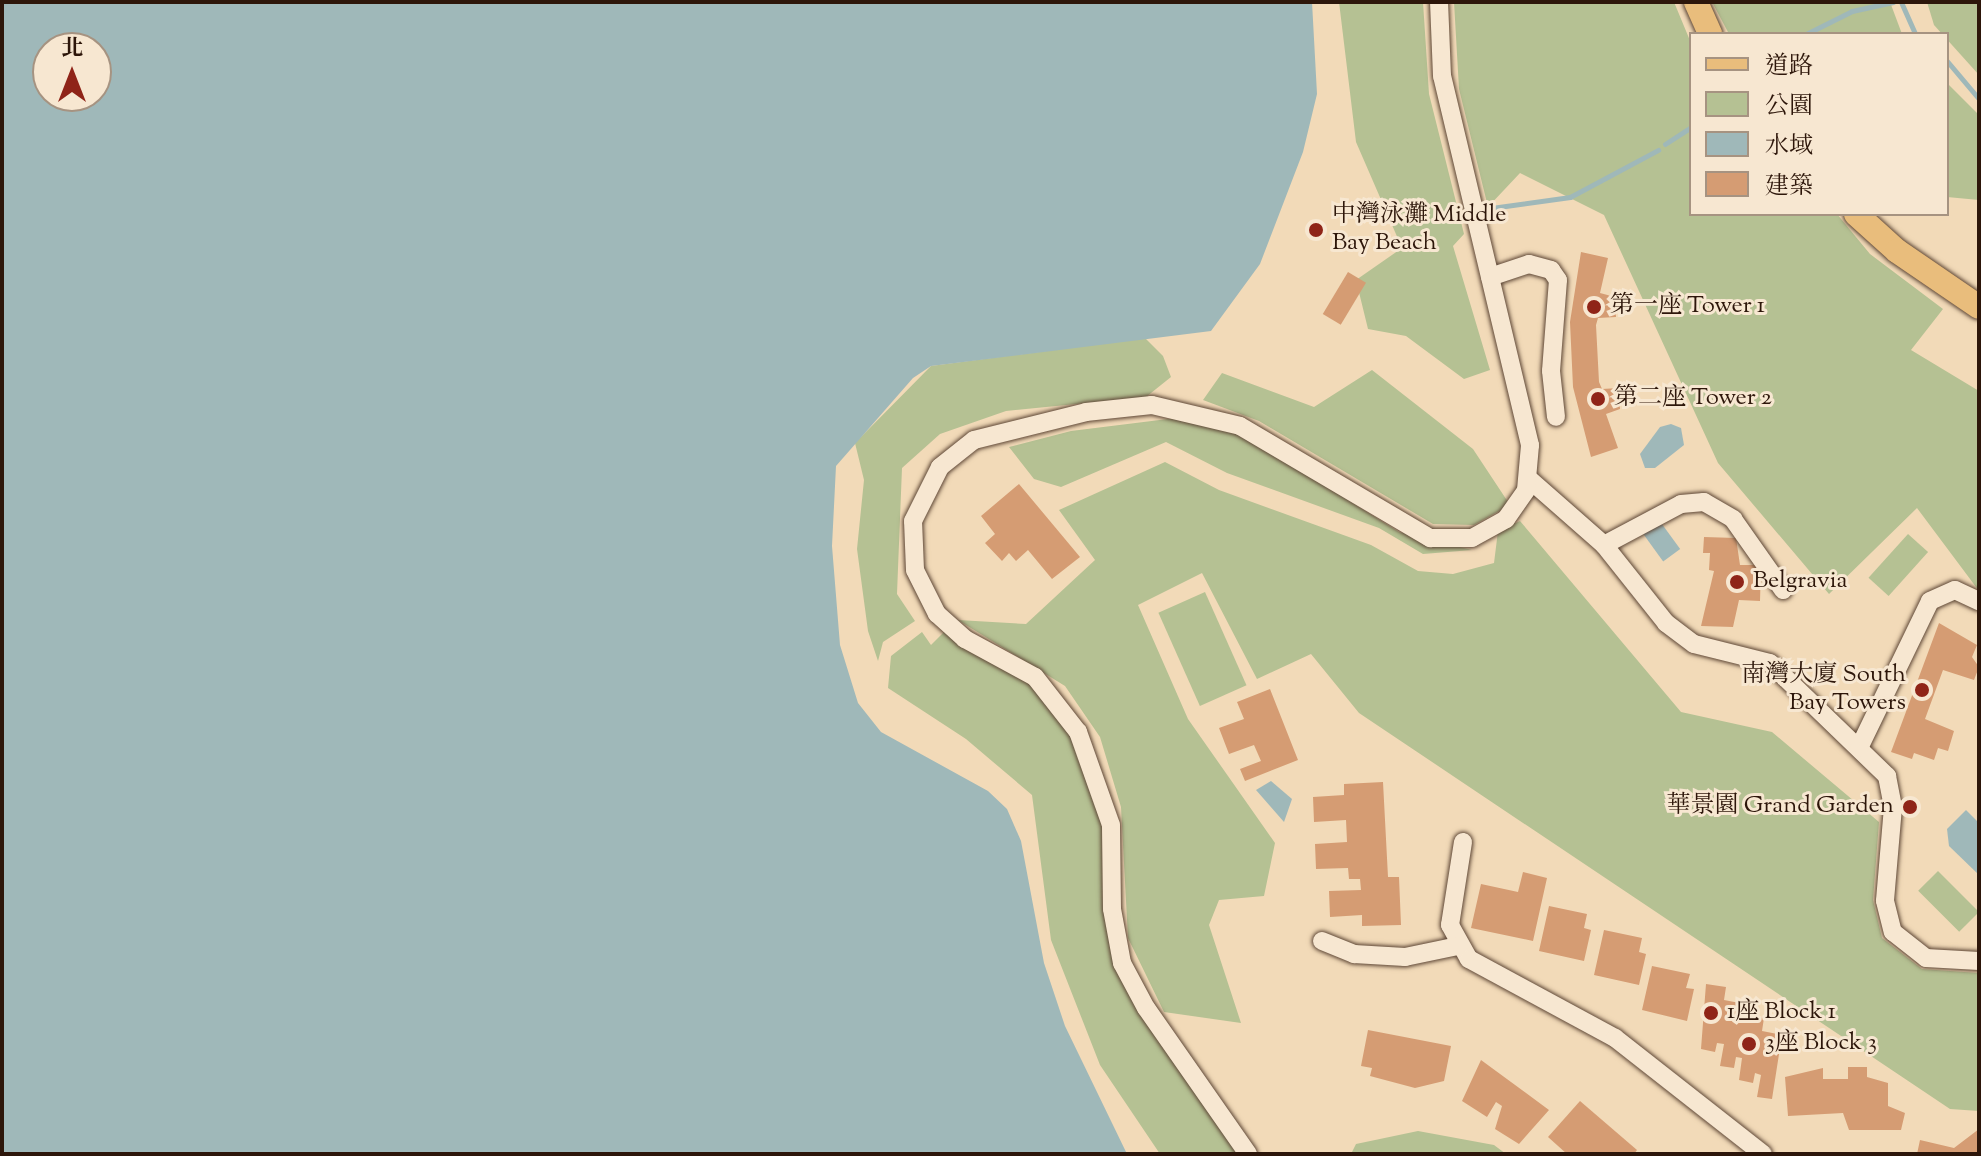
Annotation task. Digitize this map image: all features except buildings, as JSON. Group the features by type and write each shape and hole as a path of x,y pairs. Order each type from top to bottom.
{"main road":[{"path":"1696,2 1709,32"},
{"path":"1858,216 1897,251 1979,307"}],"street":[{"path":"1248,1154 1146,1008 1122,963 1112,909 1111,825 1078,732 1035,677 957,634 924,594 911,544 920,500 947,459 981,437 1136,406 1185,408 1228,421 1401,525 1440,541 1472,538 1500,524 1517,507 1529,479 1530,445 1442,76 1439,2"},
{"path":"1490,277 1529,264 1551,270 1558,280 1552,360 1556,417"},
{"path":"1529,479 1604,545 1666,623 1694,644 1770,663 1887,776 1893,807 1885,901 1893,932 1926,958 1979,961"},
{"path":"1604,545 1681,504 1704,502 1733,519 1783,590"},
{"path":"1859,748 1930,601 1955,590 1979,601"},
{"path":"1463,842 1449,911 1458,946 1481,967 1627,1047 1763,1154"},
{"path":"1322,941 1354,954 1405,957 1458,946"}],"green space":[{"path":"1339,2 1423,2 1429,94 1464,234 1453,246 1490,370 1464,379 1406,336 1368,329 1356,280 1402,248 1356,142"},
{"path":"1454,2 1674,2 1689,38 1689,216 1839,216 1870,254 1943,309 1911,350 1979,391 1979,591 1917,508 1829,594 1718,463 1604,215 1520,173 1488,207 1459,89"},
{"path":"1712,2 1890,2 1901,32 1728,32"},
{"path":"1927,2 1979,2 1979,75 1949,42 1949,32 1940,32 1934,25"},
{"path":"1949,85 1979,115 1979,200 1949,197"},
{"path":"1145,338 1163,356 1171,377 1146,397 1006,411 940,434 902,468 897,594 915,621 883,642 878,661 868,631 857,549 864,480 855,443 931,366"},
{"path":"1372,370 1473,449 1510,505 1474,525 1433,524 1259,421 1203,400 1222,373 1314,407"},
{"path":"1192,416 1250,439 1399,532 1472,550 1423,554 1379,528 1227,473 1166,442 1061,487 1034,479 1009,447 1071,431"},
{"path":"1165,462 1219,490 1371,545 1418,571 1453,574 1494,563 1498,531 1520,521 1681,712 1772,732 1879,822 1873,900 1882,938 1922,969 1979,973 1979,1111 1950,1109 1359,713 1311,654 1257,679 1202,573 1138,605 1188,719 1275,843 1264,896 1219,900 1209,925 1241,1023 1164,1012 1128,938 1121,807 1100,737 1065,686 958,620 1026,624 1095,560 1059,510"},
{"path":"1908,534 1928,552 1889,596 1869,578"},
{"path":"1205,592 1246,685 1200,706 1158,613"},
{"path":"948,628 1023,670 1089,743 1122,961 1247,1154 1160,1154 1100,1065 1051,940 1032,795 966,739 888,688 891,656 922,632 931,645"},
{"path":"1938,871 1979,912 1959,932 1918,891"},
{"path":"1418,1131 1494,1145 1506,1154 1351,1154 1356,1144"}],"water":[{"path":"2,2 1312,2 1317,94 1303,152 1260,264 1211,331 931,366 913,378 836,466 832,546 840,645 858,703 881,732 988,791 1007,809 1021,841 1044,963 1065,1026 1127,1154 2,1154"},
{"path":"1671,424 1681,428 1684,445 1655,468 1645,468 1640,454 1660,427"},
{"path":"1659,520 1680,549 1663,561 1642,532"},
{"path":"1271,781 1292,799 1284,822 1256,790"},
{"path":"1966,810 1979,823 1979,875 1949,846 1947,829"}],"waterway":[{"path":"1810,32 1852,11 1893,2"},
{"path":"1901,2 1914,32"},
{"path":"1949,63 1979,99"},
{"path":"1665,144 1689,128"},
{"path":"1484,209 1570,197 1658,150"}],"place":[{"name":"中灣泳灘 Middle Bay Beach","path":"1316,230"},
{"name":"第一座 Tower 1","path":"1594,307"},
{"name":"第二座 Tower 2","path":"1598,399"},
{"name":"Belgravia","path":"1737,582"},
{"name":"南灣大廈 South Bay Towers","path":"1922,690"},
{"name":"華景園 Grand Garden","path":"1910,807"},
{"name":"1座 Block 1","path":"1711,1013"},
{"name":"3座 Block 3","path":"1749,1044"}]}
